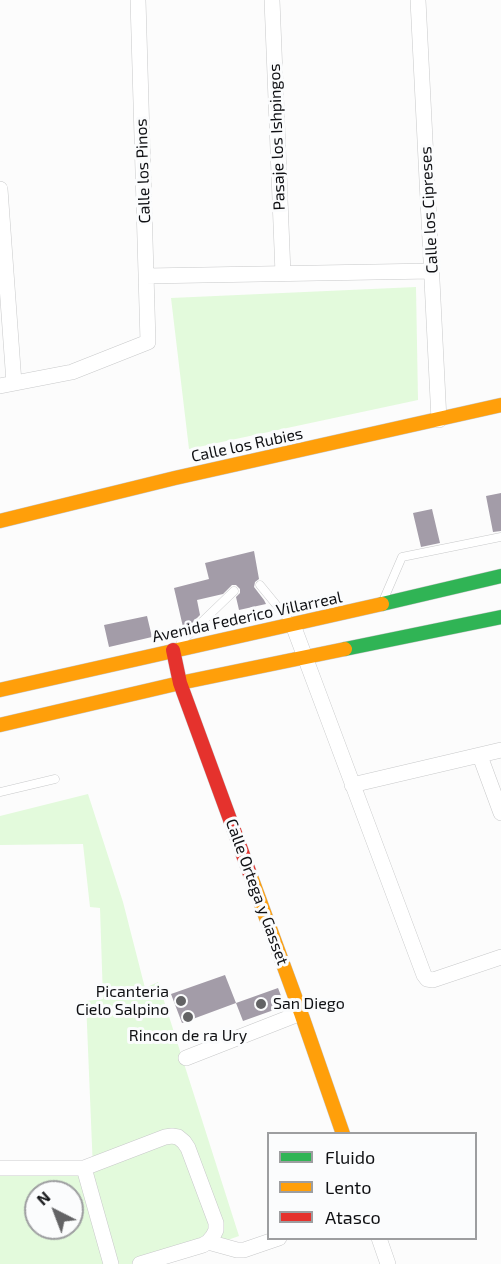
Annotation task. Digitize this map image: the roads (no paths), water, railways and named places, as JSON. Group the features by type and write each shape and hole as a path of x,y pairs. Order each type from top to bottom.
{"main road":[{"name":"Calle los Rubies","path":"0,521 175,477 501,405"},
{"name":"Avenida Federico Villarreal","path":"0,690 501,576"},
{"path":"0,725 180,683 501,617"},
{"name":"Calle Ortega y Gasset","path":"173,650 180,683 342,1132"}],"street":[{"name":"Calle los Pinos","path":"7,384 72,372 148,342 138,0"},
{"name":"Pasaje los Ishpingos","path":"272,0 283,274"},
{"name":"Calle los Cipreses","path":"418,0 439,420"},
{"path":"0,189 7,384"},
{"path":"146,276 432,272"},
{"path":"293,625 424,975 427,979 433,980 501,957"},
{"path":"352,785 501,750"},
{"path":"480,756 501,813"},
{"path":"186,1058 301,1013"},
{"path":"0,1168 84,1168 165,1137 178,1137 188,1148 216,1223 211,1239 203,1245 140,1264"},
{"path":"84,1168 111,1264"},
{"path":"211,1239 237,1250 276,1240"},
{"path":"379,1240 388,1264"}],"lane":[{"path":"382,603 402,557 501,537"},
{"path":"260,585 293,625"},
{"path":"173,650 234,591"},
{"path":"0,792 56,779"}],"place":[{"name":"Picanteria Cielo Salpino","path":"181,1001"},
{"name":"San Diego","path":"261,1004"},
{"name":"Rincon de ra Ury","path":"188,1017"}]}
